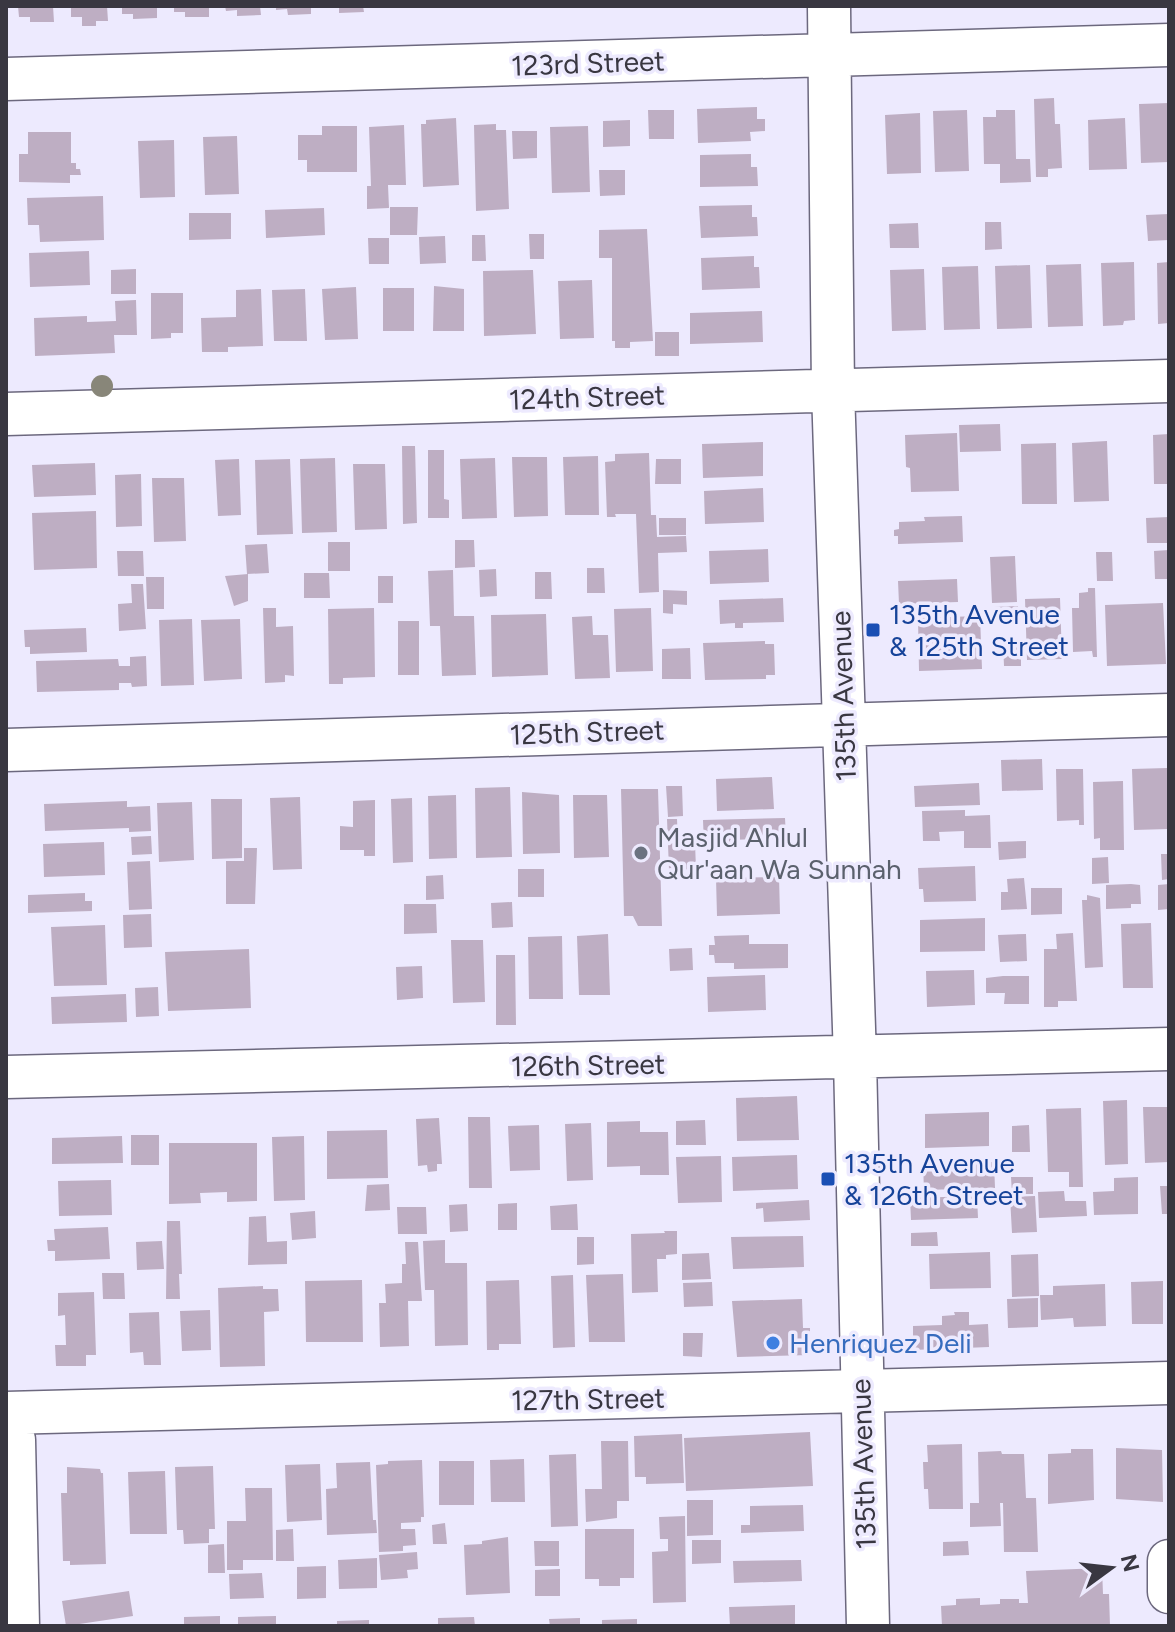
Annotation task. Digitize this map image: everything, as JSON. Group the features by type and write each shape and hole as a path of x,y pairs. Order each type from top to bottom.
{"street":[{"name":"135th Avenue","path":"829,6 833,390 855,1059 868,1626"},
{"name":"123rd Street","path":"6,79 1169,45"},
{"name":"124th Street","path":"6,414 1169,381"},
{"name":"125th Street","path":"6,750 1169,715"},
{"name":"126th Street","path":"6,1077 855,1059 1169,1049"},
{"name":"127th Street","path":"6,1413 1169,1383"},
{"path":"6,1413 14,1440 18,1626"},
{"path":"1169,1561 1169,1592"}],"building":[{"path":"18,6 53,6 54,22 30,22 30,17 19,17"},
{"path":"71,6 107,6 108,21 96,21 96,26 82,26 82,17 71,17"},
{"path":"122,6 157,6 157,18 133,19 133,14 122,14"},
{"path":"174,6 209,6 209,17 185,17 185,12 174,12"},
{"path":"225,6 260,6 261,15 237,16 237,10 226,11"},
{"path":"276,6 311,6 311,14 288,15 287,9 276,10"},
{"path":"339,6 363,6 364,12 339,13"},
{"path":"1054,98 1055,124 1060,124 1062,168 1048,169 1048,177 1036,177 1034,99"},
{"path":"1169,103 1169,162 1141,163 1139,104"},
{"path":"757,107 757,119 765,119 765,131 750,132 751,141 698,143 697,109"},
{"path":"648,110 674,110 674,139 649,139"},
{"path":"967,110 969,171 935,172 933,111"},
{"path":"996,110 1015,110 1016,159 1030,159 1031,182 1000,183 1000,164 984,164 983,117 996,117"},
{"path":"920,113 921,173 887,174 885,115"},
{"path":"456,118 459,185 423,187 421,124 426,124 426,120"},
{"path":"1125,118 1127,169 1089,170 1088,120"},
{"path":"630,120 630,146 603,147 603,121"},
{"path":"496,124 496,130 506,130 509,209 476,211 474,125"},
{"path":"404,125 406,185 388,185 389,208 367,209 367,186 371,186 369,127"},
{"path":"322,126 357,126 357,172 307,172 307,160 298,160 298,135 322,135"},
{"path":"588,126 590,192 552,193 550,127"},
{"path":"512,131 537,131 537,158 513,159"},
{"path":"28,132 71,132 71,163 76,163 81,175 70,175 70,183 19,182 19,154 28,154"},
{"path":"237,136 239,194 205,195 203,137"},
{"path":"174,140 175,197 140,198 138,141"},
{"path":"751,154 751,167 757,167 758,186 700,187 700,155"},
{"path":"599,170 625,170 625,195 600,196"},
{"path":"103,196 104,240 40,242 39,225 28,225 27,198"},
{"path":"752,205 752,217 757,217 758,236 701,238 699,206"},
{"path":"390,207 418,207 417,235 390,235"},
{"path":"324,208 325,235 266,238 265,210"},
{"path":"189,213 231,213 231,239 189,240"},
{"path":"1169,214 1169,240 1148,241 1146,215"},
{"path":"985,222 1001,222 1002,249 985,250"},
{"path":"918,223 919,248 890,248 889,224"},
{"path":"647,229 653,341 630,342 630,348 615,348 615,341 612,341 612,258 599,258 599,230"},
{"path":"529,234 544,234 544,259 530,259"},
{"path":"472,235 485,235 486,261 472,261"},
{"path":"445,236 446,263 420,264 419,237"},
{"path":"368,238 389,238 389,264 369,264"},
{"path":"89,251 90,285 30,287 29,253"},
{"path":"754,256 754,267 759,267 760,288 702,290 701,258"},
{"path":"1134,262 1135,320 1124,321 1123,325 1103,326 1101,263"},
{"path":"1169,262 1169,323 1158,324 1157,263"},
{"path":"1081,264 1083,326 1048,327 1046,265"},
{"path":"1030,265 1032,328 997,329 995,266"},
{"path":"978,266 980,329 944,330 942,267"},
{"path":"136,269 136,294 111,294 111,270"},
{"path":"924,269 926,330 892,331 890,270"},
{"path":"533,270 536,334 484,336 483,271"},
{"path":"592,280 594,338 560,339 558,281"},
{"path":"434,286 464,289 464,331 433,331"},
{"path":"356,287 358,339 325,340 322,289"},
{"path":"383,288 414,288 414,331 383,331"},
{"path":"261,289 263,346 228,347 228,352 202,352 201,318 236,317 236,290"},
{"path":"305,289 307,341 274,341 272,290"},
{"path":"151,293 183,293 183,333 171,333 171,338 151,339"},
{"path":"136,300 137,335 114,335 115,353 35,356 34,318 87,316 87,322 116,321 115,301"},
{"path":"762,311 763,342 690,344 690,313"},
{"path":"655,332 679,332 679,356 655,356"},
{"path":"1000,424 1001,451 960,452 959,425"},
{"path":"957,433 959,491 911,492 905,435"},
{"path":"1169,434 1169,484 1154,484 1153,435"},
{"path":"1107,441 1109,501 1074,502 1072,443"},
{"path":"763,442 763,476 703,478 702,444"},
{"path":"1056,443 1057,504 1022,504 1021,444"},
{"path":"402,446 415,446 417,523 403,524"},
{"path":"428,450 444,450 444,499 449,500 449,518 428,518"},
{"path":"649,453 651,515 656,515 657,537 686,536 687,552 658,553 659,592 639,593 636,514 607,517 605,462 615,461 615,454"},
{"path":"598,456 599,515 565,515 563,457"},
{"path":"512,457 547,457 548,516 514,517"},
{"path":"335,458 337,532 302,533 300,459"},
{"path":"495,458 497,518 462,519 460,459"},
{"path":"239,459 241,515 218,516 215,460"},
{"path":"290,459 293,534 257,535 255,460"},
{"path":"656,459 681,459 681,484 655,484"},
{"path":"95,463 96,495 34,497 32,465"},
{"path":"353,464 385,464 387,529 355,530"},
{"path":"141,474 142,526 116,527 115,475"},
{"path":"152,478 184,478 186,541 154,542"},
{"path":"763,488 764,522 705,524 704,491"},
{"path":"96,511 97,568 34,570 32,513"},
{"path":"962,516 963,542 898,544 898,536 894,536 899,522 925,521 924,517"},
{"path":"1169,517 1169,543 1147,543 1146,518"},
{"path":"659,518 686,518 686,535 659,535"},
{"path":"455,540 474,540 475,567 455,568"},
{"path":"328,542 350,542 350,571 328,571"},
{"path":"267,544 269,573 247,574 245,545"},
{"path":"768,549 769,582 710,584 709,551"},
{"path":"1169,550 1169,579 1155,579 1154,551"},
{"path":"117,551 143,551 144,576 118,576"},
{"path":"1096,552 1112,552 1113,581 1097,581"},
{"path":"1015,556 1017,602 992,603 990,557"},
{"path":"587,568 604,568 605,593 587,593"},
{"path":"496,569 497,596 480,597 479,570"},
{"path":"453,570 454,616 474,616 476,675 442,676 440,626 430,626 428,571"},
{"path":"535,572 551,572 552,599 535,599"},
{"path":"304,573 329,573 330,598 304,598"},
{"path":"248,574 248,601 234,606 225,576"},
{"path":"378,576 393,576 393,603 378,603"},
{"path":"146,577 164,577 164,609 147,609"},
{"path":"957,579 958,602 899,604 898,581"},
{"path":"131,584 143,584 146,629 119,631 118,604 132,603"},
{"path":"1088,588 1095,588 1097,657 1093,657 1092,651 1073,652 1072,608 1079,608 1079,593 1088,592"},
{"path":"663,590 687,591 687,605 673,604 673,614 663,613"},
{"path":"783,598 784,622 743,623 743,628 735,628 735,623 720,624 719,600"},
{"path":"1060,598 1062,659 1027,660 1025,599"},
{"path":"1163,603 1166,664 1107,666 1105,605"},
{"path":"1018,606 1019,621 995,622 994,607"},
{"path":"263,608 276,608 276,627 293,626 294,676 285,675 285,682 265,683"},
{"path":"374,608 375,677 343,678 343,684 329,684 328,609"},
{"path":"651,608 653,671 616,672 614,609"},
{"path":"546,614 548,675 492,677 491,615"},
{"path":"592,616 593,635 608,635 610,678 575,679 572,617"},
{"path":"980,616 982,669 919,671 918,618"},
{"path":"192,619 194,685 161,686 159,620"},
{"path":"240,619 242,679 204,681 201,620"},
{"path":"398,621 419,621 419,675 398,675"},
{"path":"86,628 87,652 30,654 30,647 25,647 24,630"},
{"path":"765,641 765,644 774,644 775,675 766,675 766,679 705,680 703,643"},
{"path":"1003,642 1021,642 1021,666 1004,666"},
{"path":"690,648 691,679 662,679 662,649"},
{"path":"146,656 147,686 132,687 131,683 119,683 119,690 37,692 36,661 118,659 119,666 130,666 130,657"},
{"path":"1042,759 1043,790 1002,791 1001,760"},
{"path":"1167,768 1168,829 1134,830 1132,769"},
{"path":"1056,769 1083,769 1084,825 1079,825 1079,820 1057,821"},
{"path":"772,777 774,809 717,811 716,779"},
{"path":"1123,781 1124,850 1100,850 1100,838 1094,839 1093,782"},
{"path":"979,783 980,805 915,807 914,786"},
{"path":"666,786 682,786 683,816 668,817"},
{"path":"510,787 512,857 476,858 475,788"},
{"name":"Masjid Ahlul Qur'aan Wa Sunnah","path":"621,789 658,789 662,926 638,926 633,916 624,916"},
{"path":"522,792 559,795 560,853 523,854"},
{"path":"456,795 457,858 429,859 428,796"},
{"path":"573,795 607,795 609,857 574,858"},
{"path":"300,797 302,869 273,870 270,798"},
{"path":"412,798 413,862 393,863 391,799"},
{"path":"211,799 242,799 242,858 212,859"},
{"path":"375,800 375,856 364,856 364,850 340,850 340,826 353,827 353,801"},
{"path":"127,801 127,807 150,806 151,831 129,832 129,828 45,831 44,804"},
{"path":"192,802 194,860 159,862 157,803"},
{"path":"965,810 965,816 990,815 991,848 964,848 964,831 939,832 940,841 923,841 922,811"},
{"path":"785,818 786,838 730,840 731,844 704,845 703,820"},
{"path":"667,819 677,819 678,843 695,843 696,869 669,870"},
{"path":"151,836 152,854 132,855 131,837"},
{"path":"1026,841 1026,858 999,860 998,842"},
{"path":"104,842 105,875 44,877 43,844"},
{"path":"244,848 257,848 255,904 226,904 226,861 244,861"},
{"path":"1161,854 1169,854 1169,879 1162,880"},
{"path":"1108,857 1109,883 1092,884 1092,858"},
{"path":"150,861 152,909 129,910 127,862"},
{"path":"975,866 976,901 924,902 923,889 919,889 918,868"},
{"path":"518,869 544,869 544,897 518,897"},
{"path":"443,875 444,899 426,900 426,876"},
{"path":"779,877 780,914 717,916 716,878"},
{"path":"1024,878 1027,909 1001,910 1001,892 1008,892 1007,879"},
{"path":"1169,884 1169,909 1158,910 1158,885"},
{"path":"1106,885 1140,885 1141,904 1131,904 1131,908 1106,909"},
{"path":"1031,888 1062,888 1062,914 1031,915"},
{"path":"85,893 85,901 92,901 92,911 28,913 28,895"},
{"path":"1087,895 1100,898 1103,967 1085,968 1082,900 1087,900"},
{"path":"512,902 513,927 492,928 491,903"},
{"path":"404,904 436,904 437,933 404,934"},
{"path":"151,914 152,947 124,948 123,915"},
{"path":"985,918 985,951 920,952 920,920"},
{"path":"1151,923 1153,988 1123,988 1121,924"},
{"path":"105,925 107,985 54,986 51,927"},
{"path":"1073,933 1077,1001 1058,1001 1058,1007 1044,1007 1044,949 1057,949 1056,934"},
{"path":"608,934 610,995 579,995 577,936"},
{"path":"1026,934 1027,961 1000,962 998,935"},
{"path":"749,935 749,944 788,944 788,968 734,969 734,963 715,963 714,955 709,955 709,945 715,945 714,936"},
{"path":"562,936 563,999 529,999 528,937"},
{"path":"451,940 483,940 485,1002 453,1003"},
{"path":"692,948 693,970 670,971 669,949"},
{"path":"249,949 251,1008 168,1011 165,952"},
{"path":"496,955 515,955 516,1025 496,1025"},
{"path":"422,966 423,998 397,1000 396,967"},
{"path":"974,970 975,1005 927,1007 926,971"},
{"path":"765,975 766,1010 708,1012 707,977"},
{"path":"1029,976 1029,1004 1004,1004 1005,993 986,993 986,978"},
{"path":"158,987 159,1016 136,1017 135,988"},
{"path":"126,994 127,1022 52,1024 51,997"},
{"path":"797,1096 799,1140 737,1141 736,1098"},
{"path":"1127,1100 1128,1164 1105,1165 1103,1101"},
{"path":"1143,1107 1169,1107 1169,1162 1145,1163"},
{"path":"1081,1108 1083,1187 1069,1187 1069,1172 1048,1172 1046,1109"},
{"path":"989,1112 989,1146 925,1148 925,1114"},
{"path":"468,1117 490,1117 492,1188 469,1188"},
{"path":"439,1118 442,1164 437,1164 437,1171 428,1172 427,1165 418,1166 416,1119"},
{"path":"705,1120 706,1145 676,1145 676,1121"},
{"path":"640,1121 640,1132 668,1132 669,1175 640,1175 640,1166 607,1167 607,1122"},
{"path":"591,1123 593,1180 567,1181 565,1124"},
{"path":"539,1125 540,1170 510,1171 508,1126"},
{"path":"1029,1125 1030,1152 1012,1152 1012,1126"},
{"path":"387,1130 388,1178 327,1179 327,1131"},
{"path":"131,1135 159,1135 159,1165 131,1165"},
{"path":"122,1136 123,1163 52,1164 52,1138"},
{"path":"304,1136 305,1200 274,1201 272,1137"},
{"path":"169,1143 257,1143 257,1201 227,1202 227,1192 200,1193 201,1203 169,1204"},
{"path":"797,1155 798,1189 733,1191 732,1157"},
{"path":"721,1156 722,1202 678,1203 676,1157"},
{"path":"994,1162 995,1188 924,1190 923,1164"},
{"path":"1011,1177 1033,1177 1033,1194 1012,1194"},
{"path":"1138,1177 1138,1214 1094,1215 1093,1192 1114,1191 1114,1178"},
{"path":"111,1180 112,1215 59,1216 58,1181"},
{"path":"389,1184 390,1210 365,1211 367,1185"},
{"path":"1160,1186 1169,1186 1169,1214 1162,1214"},
{"path":"1064,1191 1065,1201 1086,1201 1087,1216 1039,1218 1038,1192"},
{"path":"977,1196 978,1218 911,1220 910,1198"},
{"path":"1035,1196 1037,1232 1012,1233 1010,1197"},
{"path":"809,1200 810,1220 764,1222 763,1208 756,1209 756,1203"},
{"path":"517,1203 517,1230 498,1230 498,1204"},
{"path":"467,1204 468,1231 450,1232 449,1205"},
{"path":"577,1204 578,1230 551,1230 550,1206"},
{"path":"397,1207 426,1207 427,1234 398,1234"},
{"path":"315,1211 316,1238 292,1240 290,1213"},
{"path":"266,1216 267,1242 287,1241 287,1264 248,1265 249,1217"},
{"path":"167,1221 180,1221 180,1299 166,1299"},
{"path":"108,1227 110,1259 55,1261 55,1251 48,1251 47,1240 55,1240 54,1229"},
{"path":"677,1231 677,1254 657,1259 658,1292 632,1293 631,1234"},
{"path":"937,1232 938,1246 911,1246 911,1233"},
{"path":"803,1236 804,1267 733,1269 731,1237"},
{"path":"577,1237 594,1237 594,1264 577,1265"},
{"path":"445,1240 445,1263 467,1263 468,1345 435,1346 434,1290 425,1290 423,1241"},
{"path":"162,1241 164,1269 137,1270 136,1242"},
{"path":"405,1242 418,1242 422,1301 408,1301 409,1346 380,1347 379,1303 386,1303 385,1284 402,1283 402,1264 406,1264"},
{"path":"990,1252 991,1288 930,1289 929,1254"},
{"path":"709,1253 711,1279 682,1280 682,1254"},
{"path":"1038,1254 1039,1296 1012,1297 1011,1255"},
{"path":"102,1273 124,1273 125,1299 103,1299"},
{"path":"623,1274 625,1342 589,1342 586,1275"},
{"path":"573,1275 575,1347 553,1348 551,1276"},
{"path":"362,1280 363,1342 306,1342 305,1281"},
{"path":"519,1280 521,1344 499,1344 499,1350 487,1350 486,1281"},
{"path":"1163,1281 1163,1324 1132,1324 1131,1282"},
{"path":"712,1282 713,1306 684,1307 683,1283"},
{"path":"1105,1284 1106,1326 1074,1327 1073,1318 1041,1320 1040,1295 1053,1295 1053,1286"},
{"path":"263,1286 263,1289 278,1289 279,1311 264,1312 265,1366 220,1367 218,1288"},
{"path":"94,1292 96,1355 86,1355 86,1366 56,1366 55,1345 66,1345 65,1315 58,1316 58,1293"},
{"path":"1038,1298 1038,1327 1008,1328 1007,1299"},
{"path":"802,1299 803,1328 810,1328 810,1355 737,1357 732,1301"},
{"path":"210,1310 211,1350 182,1351 180,1311"},
{"path":"159,1312 161,1365 144,1365 143,1352 130,1353 129,1313"},
{"path":"954,1312 969,1312 969,1325 988,1324 989,1347 913,1350 913,1326 942,1325 942,1316 955,1315"},
{"path":"683,1333 703,1333 702,1357 683,1356"},
{"path":"810,1432 813,1486 686,1491 684,1438"},
{"path":"682,1434 684,1483 646,1484 646,1477 635,1477 634,1436"},
{"path":"601,1441 628,1441 629,1501 617,1501 617,1518 586,1522 585,1489 602,1489"},
{"path":"962,1444 963,1509 929,1509 928,1489 924,1489 923,1462 928,1462 927,1445"},
{"path":"1116,1448 1162,1450 1163,1502 1116,1499"},
{"path":"1071,1449 1093,1449 1094,1500 1048,1504 1048,1454 1071,1453"},
{"path":"1001,1451 1002,1454 1024,1454 1026,1498 1036,1498 1038,1552 1004,1552 1003,1503 1000,1503 1001,1526 970,1527 970,1503 979,1503 978,1452"},
{"path":"576,1454 578,1526 551,1527 549,1455"},
{"path":"524,1459 525,1502 491,1502 490,1460"},
{"path":"422,1460 424,1517 421,1517 421,1522 401,1523 401,1529 415,1529 416,1545 403,1546 403,1551 379,1552 376,1465 388,1464 388,1461"},
{"path":"439,1461 474,1461 474,1505 439,1505"},
{"path":"370,1462 373,1520 376,1520 377,1533 327,1535 326,1489 337,1488 336,1463"},
{"path":"320,1464 322,1520 287,1522 285,1465"},
{"path":"213,1466 215,1529 209,1529 209,1543 184,1544 183,1530 177,1530 175,1467"},
{"path":"67,1467 100,1469 103,1473 106,1564 70,1565 70,1561 63,1561 61,1493 67,1493"},
{"path":"165,1471 167,1534 130,1534 128,1472"},
{"path":"245,1488 272,1488 273,1560 243,1560 243,1570 227,1570 227,1521 246,1521"},
{"path":"687,1500 713,1500 713,1535 687,1536"},
{"path":"803,1505 804,1531 741,1533 741,1525 750,1525 750,1506"},
{"path":"685,1516 686,1602 653,1603 652,1552 668,1551 668,1539 660,1539 659,1517"},
{"path":"445,1523 447,1544 433,1544 432,1525"},
{"path":"293,1529 294,1561 276,1561 276,1530"},
{"path":"585,1529 634,1529 634,1578 620,1578 620,1586 599,1586 599,1579 585,1579"},
{"path":"508,1537 510,1593 466,1595 464,1545"},
{"path":"692,1540 721,1540 721,1563 692,1564"},
{"path":"534,1541 559,1541 559,1566 535,1566"},
{"path":"968,1541 969,1555 943,1556 943,1542"},
{"path":"224,1544 225,1573 208,1573 208,1545"},
{"path":"417,1552 418,1569 407,1570 408,1578 381,1580 379,1555"},
{"path":"377,1558 377,1588 339,1589 338,1560"},
{"path":"801,1560 802,1581 734,1583 733,1561"},
{"path":"326,1566 326,1598 297,1599 297,1567"},
{"path":"1102,1568 1103,1594 1109,1594 1110,1626 942,1626 941,1606 956,1605 956,1599 980,1598 980,1605 1000,1604 1000,1599 1019,1599 1019,1603 1028,1603 1026,1571"},
{"path":"560,1569 560,1596 535,1596 535,1570"},
{"path":"262,1573 264,1598 230,1599 229,1574"},
{"path":"129,1591 133,1616 66,1626 62,1601"},
{"path":"795,1605 795,1626 730,1626 729,1607"},
{"path":"220,1616 220,1626 184,1626 184,1617"},
{"path":"276,1616 276,1626 238,1626 238,1617"},
{"path":"474,1617 475,1626 438,1626 438,1618"},
{"path":"580,1618 580,1626 550,1626 549,1619"},
{"path":"637,1619 637,1626 602,1626 602,1620"},
{"path":"369,1620 369,1626 337,1626 337,1621"}],"place":[{"name":"135th Avenue & 125th Street","path":"873,630"},
{"name":"Masjid Ahlul Qur'aan Wa Sunnah","path":"641,853"},
{"name":"135th Avenue & 126th Street","path":"828,1179"},
{"name":"Henriquez Deli","path":"773,1343"}]}
